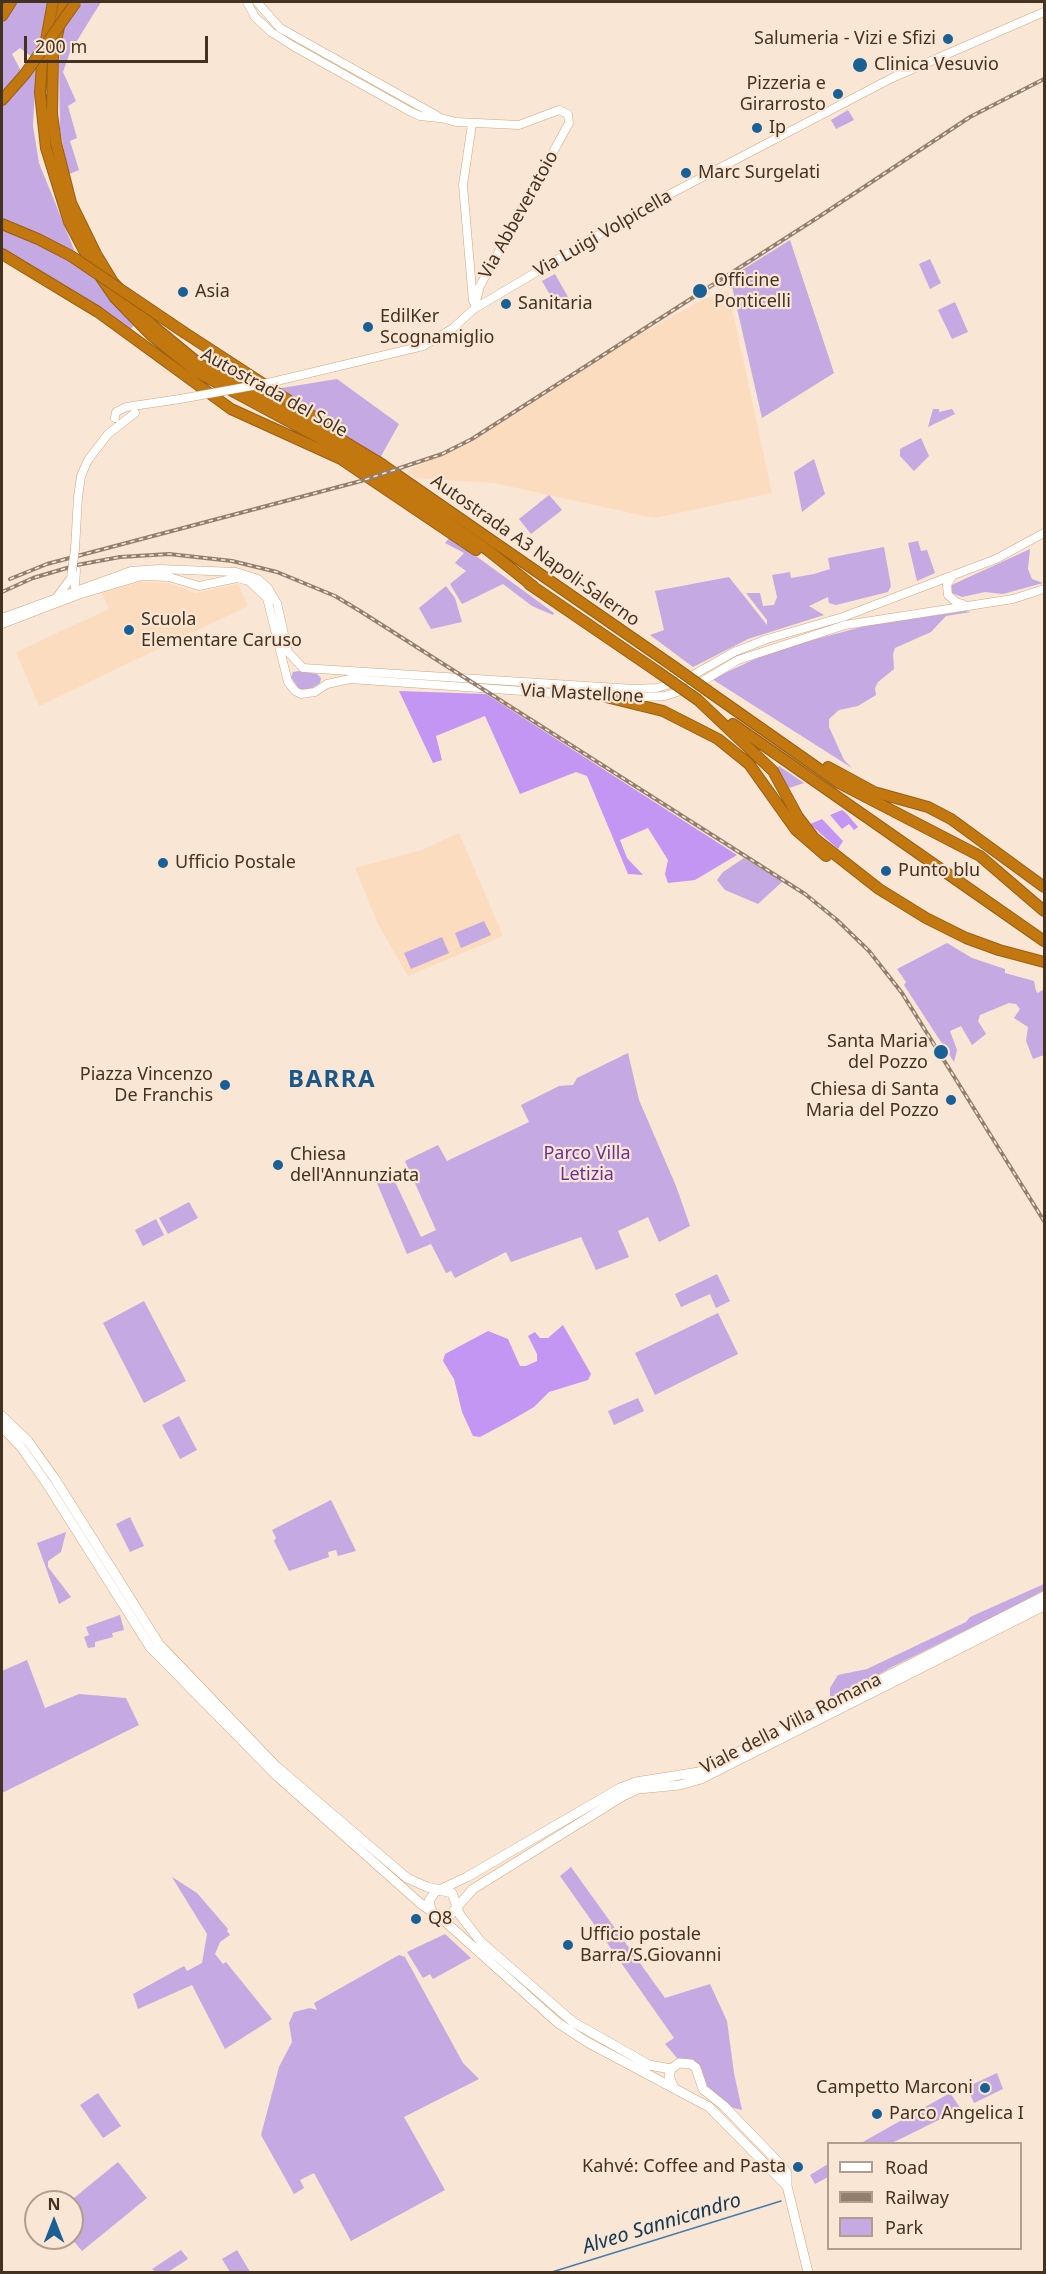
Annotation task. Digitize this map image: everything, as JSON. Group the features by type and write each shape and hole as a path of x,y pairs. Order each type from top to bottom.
{"highway":[{"path":"2,16 11,2"},
{"name":"Autostrada del Sole","path":"53,2 42,63 41,112 46,148 69,222 89,260 115,298 151,335 197,372 355,458 489,551 534,587"},
{"name":"Autostrada del Sole","path":"64,2 53,56 52,114 56,143 72,203 87,238 113,282 152,325 207,368 340,439 383,465"},
{"path":"2,100 25,74 76,2"},
{"name":"Autostrada A3 Napoli-Salerno","path":"2,224 71,256 354,443 857,794 939,832 980,856 1044,911"},
{"name":"Autostrada A3 Napoli-Salerno","path":"2,254 75,297 231,409 341,459 658,672 1044,941"},
{"path":"2,261 139,342"},
{"path":"606,697 663,711 718,739 749,764 797,824 879,889 926,918 966,938 1044,962"},
{"path":"698,700 773,771 797,824"},
{"path":"767,733 874,792 928,807 951,819 1044,887"}],"main road":[{"path":"2,1416 28,1441 55,1479 155,1646"},
{"path":"2,1427 21,1447 47,1484 155,1646 273,1768 421,1904 440,1917 558,2023 587,2042 709,2107 787,2186"},
{"name":"Viale della Villa Romana","path":"457,1905 474,1889 540,1849 636,1782 699,1772 1044,1596"},
{"name":"Viale della Villa Romana","path":"439,1890 533,1838 606,1802 638,1789 680,1785 701,1779 1044,1606"},
{"path":"273,1768 407,1878 452,1893 460,1915 481,1942 573,2022 649,2065 671,2068 679,2063 691,2064 707,2093 724,2106 787,2173 787,2186 808,2272"},
{"path":"533,1838 540,1849"},
{"path":"431,1910 431,1896 439,1890"},
{"path":"440,1917 450,1915 457,1905"},
{"path":"671,2068 669,2076 677,2088"},
{"path":"677,2088 692,2089 698,2077"}],"street":[{"path":"247,2 255,16 271,32 411,112 420,116 472,124 463,184 474,309"},
{"path":"257,2 280,28 441,118"},
{"name":"Via Luigi Volpicella","path":"128,407 268,383 423,346 452,329 474,309 649,206 855,97 952,51 1044,12"},
{"name":"Via Abbeveratoio","path":"472,124 519,125 559,110 568,114 569,123 480,286 474,309"},
{"name":"Via Luigi Volpicella","path":"108,434 147,405"},
{"path":"76,591 75,549 81,476 88,460 108,434 119,410 128,407 135,413"},
{"path":"115,418 127,422"},
{"name":"Via Mastellone","path":"327,684 350,679 606,697 665,696 693,687 738,660 844,621 996,559 1044,533"},
{"path":"2,624 88,585 143,570 247,574 268,588 277,603 288,652 303,668"},
{"path":"192,585 190,576 195,571"},
{"path":"74,572 88,585"},
{"path":"57,597 74,572"},
{"path":"953,575 947,585 948,595 956,602 965,604"},
{"path":"2,618 76,591 142,576 169,578 192,585 237,578 249,581 258,588 271,609 287,678 294,690 301,694 315,692 327,684 318,670 295,668 287,678"},
{"name":"Via Mastellone","path":"318,670 634,690 657,688 686,680 734,652 844,621 1013,599 1044,589"}],"shaded area":[{"path":"728,290 772,493 654,518 494,483 416,478 407,471 472,442 634,338 702,300"},
{"name":"Scuola Elementare Caruso","path":"140,582 168,583 196,593 238,584 248,606 39,706 16,652 109,609 102,593"},
{"path":"399,691 486,694 737,855 695,880 668,883 665,874 668,860 648,828 620,840 627,858 643,875 628,874 587,776 576,772 520,794 485,716 436,736 442,760 433,763"},
{"path":"842,810 858,827 854,830 849,824 842,829 830,815"},
{"path":"822,819 843,841 838,849 810,824"},
{"path":"459,833 503,936 408,976 378,924 355,868 422,850"},
{"path":"563,1325 591,1374 588,1380 549,1392 534,1407 510,1421 480,1437 473,1436 462,1412 454,1379 443,1361 445,1354 488,1331 508,1339 520,1366 526,1366 537,1361 537,1354 528,1336 535,1332 540,1338 548,1338"}],"green space":[{"path":"16,2 49,2 38,48 32,57 20,48 12,54 21,71 2,92 2,24"},
{"path":"79,2 101,2 70,52 63,72 76,101 68,106 77,138 70,141 79,170 69,174 60,130 59,62 64,26"},
{"path":"36,67 33,126 39,163 75,252 2,220 2,106"},
{"path":"848,110 854,120 836,129 831,120"},
{"path":"2,228 43,245 94,275 134,325 129,331 2,251"},
{"path":"790,240 834,373 762,418 731,282 726,280"},
{"path":"930,259 941,283 930,289 919,264"},
{"path":"555,274 572,304 559,311 542,281"},
{"path":"955,302 968,332 952,339 938,310"},
{"path":"337,379 399,424 380,458 275,389"},
{"path":"933,409 939,409 939,412 952,409 955,414 928,427"},
{"path":"921,438 929,456 914,471 900,456 900,449"},
{"path":"814,459 825,494 802,512 794,472"},
{"path":"549,495 562,510 531,534 519,519"},
{"path":"450,537 554,613 553,615 532,606 503,584 462,604 450,584 466,571 455,563 464,553 445,543"},
{"path":"918,541 921,551 927,550 935,573 917,581 908,543"},
{"path":"884,547 891,586 888,592 836,605 829,603 828,597 809,606 824,615 748,639 693,667 650,635 664,630 655,591 729,577 767,625 767,620 746,593 760,593 763,606 774,605 777,597 772,575 790,572 791,578 814,574 830,569 828,558"},
{"path":"1030,549 1028,569 1032,579 1043,583 1003,594 985,592 962,597 952,593 952,585"},
{"path":"446,586 455,598 462,622 431,629 419,608"},
{"path":"971,612 946,616 931,632 895,648 894,669 878,682 875,688 876,695 858,706 839,710 829,719 829,727 844,760 852,768 712,679 768,653 805,642 869,625"},
{"path":"293,672 317,674 321,678 320,683 309,690 299,689 291,677"},
{"path":"779,766 804,783 789,788 777,768"},
{"path":"744,858 783,881 758,904 725,890 717,880 723,872"},
{"path":"484,921 491,935 461,948 455,933"},
{"path":"442,937 449,953 411,969 404,953"},
{"path":"947,943 972,958 1005,969 1005,973 1034,981 1038,993 1044,989 1044,1055 1033,1059 1026,1041 1028,1027 1014,1018 1020,1009 1016,1004 1009,1003 980,1015 978,1021 986,1034 972,1045 961,1026 950,1031 957,1050 954,1062 904,985 906,982 897,969"},
{"name":"Parco Villa Letizia","path":"628,1053 639,1100 676,1186 690,1226 659,1242 648,1217 618,1231 629,1257 596,1270 581,1237 511,1262 506,1252 455,1278 451,1271 446,1273 431,1244 407,1254 374,1176 389,1169 421,1237 436,1230 405,1161 438,1145 447,1161 529,1122 521,1105 559,1086 573,1085 577,1078"},
{"path":"189,1202 198,1218 168,1234 159,1218"},
{"path":"156,1219 164,1235 143,1246 135,1230"},
{"path":"717,1274 730,1301 716,1308 710,1294 681,1307 675,1294"},
{"path":"144,1301 186,1381 144,1403 103,1323"},
{"path":"718,1313 738,1354 655,1395 635,1353"},
{"path":"638,1398 644,1411 614,1425 608,1411"},
{"path":"179,1416 197,1450 180,1459 162,1425"},
{"path":"331,1500 356,1551 338,1556 336,1550 328,1552 329,1557 289,1571 274,1541 276,1538 272,1530"},
{"path":"130,1517 144,1546 130,1552 116,1524"},
{"path":"66,1532 61,1552 48,1561 48,1567 71,1597 59,1604 37,1543"},
{"path":"1044,1584 1044,1590 1029,1599 890,1668 824,1705 830,1698 830,1688 838,1675 867,1669 966,1622 970,1617"},
{"path":"120,1615 124,1630 112,1633 113,1637 95,1642 95,1647 88,1648 84,1637 89,1635 86,1627"},
{"path":"27,1660 45,1708 79,1694 126,1698 139,1725 2,1793 2,1671"},
{"path":"571,1867 665,1998 710,1984 727,2021 742,2110 730,2107 711,2093 665,2044 674,2038 560,1876"},
{"path":"172,1877 197,1893 228,1929 230,1935 220,1942 215,1954 223,1964 226,1962 272,2019 225,2049 192,1985 138,2009 133,1994 184,1966 187,1971 202,1963 207,1934"},
{"path":"445,1934 471,1958 433,1979 430,1974 423,1978 407,1952"},
{"path":"399,1955 405,1957 463,2063 479,2079 404,2117 445,2190 351,2241 314,2173 300,2180 304,2188 294,2194 261,2135 279,2067 292,2042 289,2023 294,2012 310,2008 317,2010 314,2003"},
{"name":"Campetto Marconi","path":"997,2073 1003,2089 974,2103 967,2087"},
{"path":"98,2093 121,2126 103,2138 80,2105"},
{"path":"950,2093 961,2109 894,2142 863,2142"},
{"path":"118,2162 147,2198 84,2249 84,2190"},
{"path":"827,2165 827,2178 815,2184 810,2175"},
{"path":"181,2250 188,2259 168,2272 156,2272 152,2269"},
{"path":"237,2250 250,2272 230,2272 222,2259"}],"waterway":[{"name":"Alveo Sannicandro","path":"552,2272 781,2201"}],"railway":[{"path":"10,579 47,564 361,481 442,454 472,439 970,117 1044,79"},
{"path":"2,592 33,578 77,565 120,557 169,554 232,561 277,572 335,596 360,611 805,894 837,920 869,951 902,993 1044,1221"}],"place":[{"name":"Salumeria - Vizi e Sfizi","path":"948,39"},
{"name":"Clinica Vesuvio","path":"860,65"},
{"name":"Pizzeria e Girarrosto","path":"838,94"},
{"name":"Ip","path":"757,128"},
{"name":"Marc Surgelati","path":"686,173"},
{"name":"Officine Ponticelli","path":"700,291"},
{"name":"Asia","path":"183,292"},
{"name":"Sanitaria","path":"506,304"},
{"name":"EdilKer Scognamiglio","path":"368,327"},
{"name":"Scuola Elementare Caruso","path":"129,630"},
{"name":"Ufficio Postale","path":"163,863"},
{"name":"Punto blu","path":"886,871"},
{"name":"Santa Maria del Pozzo","path":"941,1052"},
{"name":"Piazza Vincenzo De Franchis","path":"225,1085"},
{"name":"Chiesa di Santa Maria del Pozzo","path":"951,1100"},
{"name":"Chiesa dell'Annunziata","path":"278,1165"},
{"name":"Q8","path":"416,1919"},
{"name":"Ufficio postale Barra/S.Giovanni","path":"568,1945"},
{"name":"Campetto Marconi","path":"985,2088"},
{"name":"Parco Angelica I","path":"877,2114"},
{"name":"Kahvé: Coffee and Pasta","path":"798,2167"}],"district":[{"name":"BARRA","path":"332,1080"}]}
